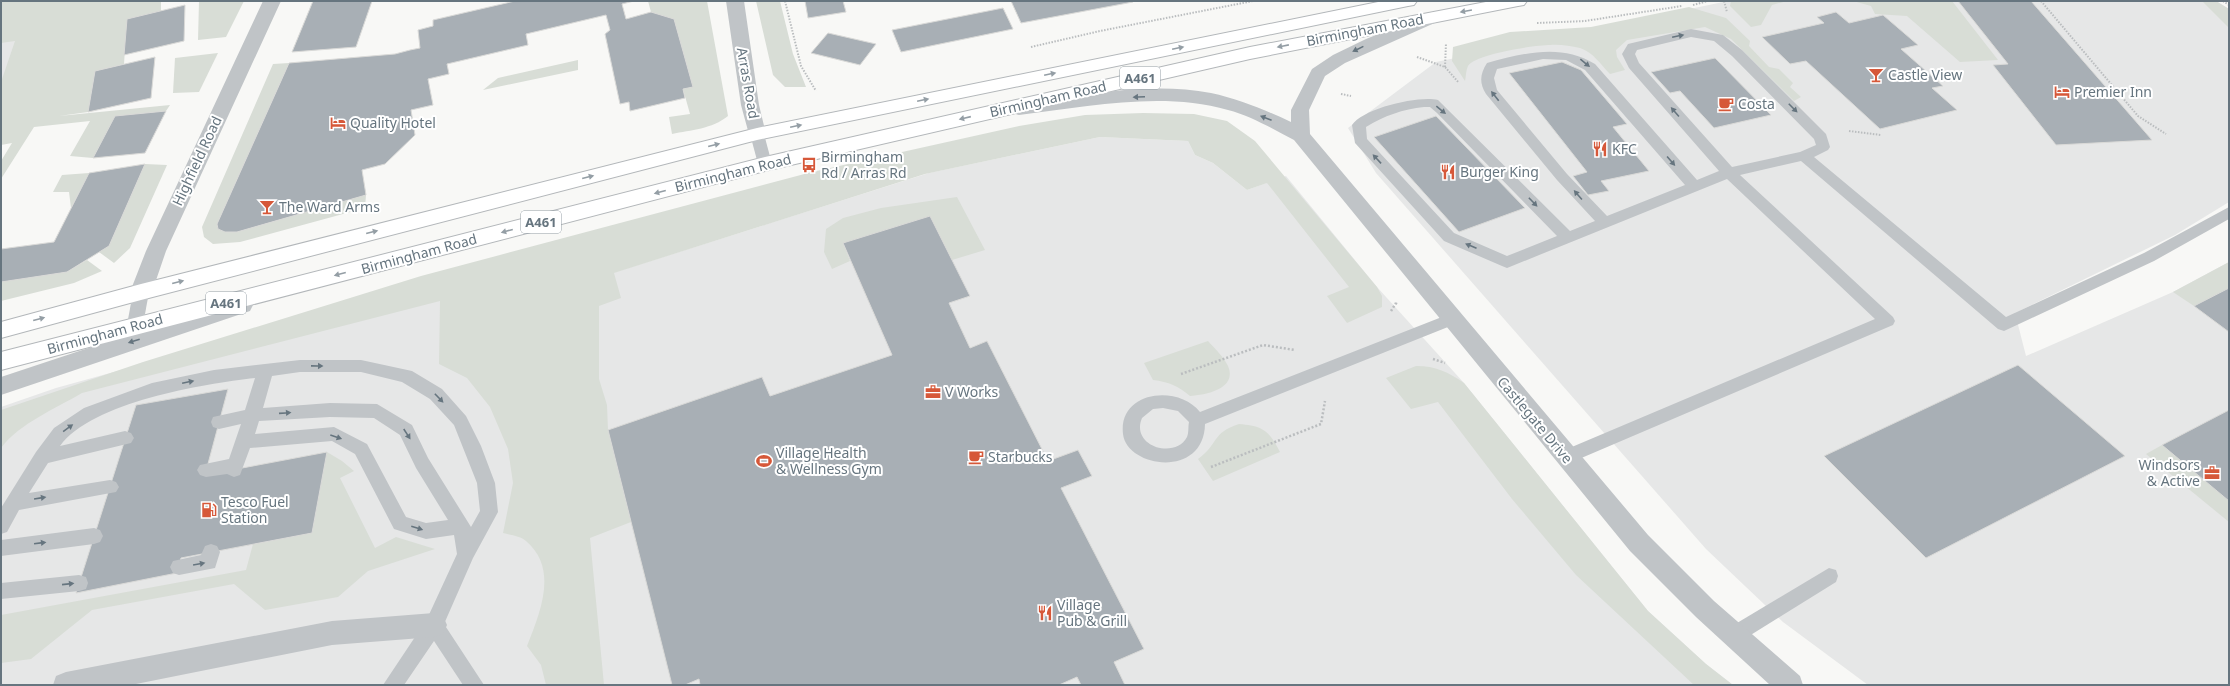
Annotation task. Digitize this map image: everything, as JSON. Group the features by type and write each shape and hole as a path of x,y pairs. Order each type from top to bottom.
{"highway":[{"name":"Birmingham Road","path":"1,330 141,292 757,134 1408,1"},
{"name":"Birmingham Road","path":"1,361 135,325 317,280 765,164 1250,53 1518,1"}],"street":[{"name":"Highfield Road","path":"141,292 156,251 272,1"},
{"name":"Arras Road","path":"735,1 750,105 757,134"},
{"path":"1300,135 1300,110 1318,73 1339,59 1433,17"},
{"name":"Castlegate Drive","path":"990,112 1127,97 1191,98 1232,105 1273,120 1300,135 1639,543 1705,609 1790,685"},
{"path":"1,386 317,280"},
{"path":"66,685 332,633 434,625"}],"lane":[{"path":"1566,457 1887,321 1729,173 1634,65 1628,54 1633,47 1691,33 1718,38 1738,53 1821,136 1823,147 1804,156 1729,173 1568,238 1506,262 1449,237 1360,140 1359,125 1374,115 1419,102 1433,104 1444,112 1568,238"},
{"path":"1605,223 1570,187 1491,91 1487,81 1487,72 1492,66 1551,54 1565,55 1580,59 1590,67 1695,187"},
{"name":"Arras Road","path":"757,134 765,164"},
{"path":"1804,156 2004,325 2149,257 2229,212"},
{"name":"Highfield Road","path":"135,325 141,292"},
{"path":"1196,420 1452,319"},
{"path":"1,526 13,503 42,457 60,433 90,413 108,405 152,390 214,376 266,369 300,366 361,366 406,376 436,394 460,421 486,483 489,512 466,554 434,625 393,685"},
{"path":"206,470 234,467 253,415 266,369"},
{"path":"219,422 253,415 330,410 378,411 406,430 422,463 462,526 466,554"},
{"path":"244,442 334,434 361,448 400,523 426,531 462,526"},
{"path":"42,457 125,438"},
{"path":"13,503 110,487"},
{"path":"1,548 94,536"},
{"path":"179,567 209,562 212,552"},
{"path":"1734,635 1829,576"},
{"path":"1,592 79,583"},
{"path":"434,625 474,685"}],"path":[{"path":"785,1 802,66 815,92 823,90"},
{"path":"1025,48 1100,30 1253,1"},
{"path":"1532,23 1585,21 1676,6 1695,5 1708,1"},
{"path":"1724,1 1727,12"},
{"path":"2041,1 2138,116 2166,134"},
{"path":"2223,1 2229,5"},
{"path":"1445,67 1446,37"},
{"path":"1176,376 1263,345"},
{"path":"1205,470 1321,424"}],"shaded area":[{"path":"1,1 161,1 161,11 127,19 124,64 95,71 88,112 59,116 170,105 166,111 115,116 93,158 70,156 90,121 34,127 1,179 1,161 12,143 1,145 1,82 15,41 1,43"},
{"path":"199,1 244,1 226,37 198,40"},
{"path":"648,1 707,1 728,116 722,120 715,124 701,128 672,134 669,117 690,114 683,89 693,87 674,19 651,12"},
{"path":"756,1 780,1 793,54 806,87 785,87 773,75"},
{"path":"1728,1 2216,1 2229,9 2229,202 2175,235 2015,313 2026,356 2173,292 2229,262 2229,685 1868,685 1783,622 1706,549 1376,173 1348,128 1436,62"},
{"path":"1731,1 1787,1 1772,5 1761,25 1751,27 1730,6"},
{"path":"1853,1 1952,1 1998,60 1960,62 1907,16 1875,14 1871,6"},
{"path":"2202,1 2216,1 2229,9 2229,28"},
{"path":"1689,7 1726,18 1750,41 1749,46 1769,67 1779,69 1793,83 1790,87 1801,97 1794,101 1731,39 1705,27 1627,40 1616,50 1617,57 1625,70 1610,74 1589,52 1580,48 1561,45 1542,45 1519,48 1482,58 1468,66 1465,81 1452,61 1453,47 1510,32 1591,27"},
{"path":"35,30 1,127 1,36"},
{"path":"218,53 199,92 173,93 175,58"},
{"path":"578,60 578,70 483,90 498,78"},
{"path":"289,63 217,224 237,232 366,195 365,208 240,242 213,244 204,237 202,227 273,64"},
{"path":"1143,113 1194,114 1227,121 1255,141 1377,287 1382,296 1382,307 1347,323 1327,296 1349,287 1267,183 1247,190 1213,163 1195,155 1188,141 1100,137 925,174 614,273 621,298 599,306 599,379 607,405 608,430 631,522 590,538 604,685 546,685 541,665 527,646 537,620 544,592 542,565 536,552 524,539 503,533 513,483 508,449 490,407 467,378 439,364 440,301 82,393 28,424 9,439 1,448 1,410 143,362 421,276 812,172 1019,126 1085,115"},
{"path":"1100,137 1188,141 1195,155 1213,163 1247,190 1286,176 1377,287 1464,383 1648,611 1706,664 1733,685 1,685 1,407 56,388 315,316 560,252 565,288 929,173"},
{"path":"145,164 167,165 130,248 114,263 99,252 109,246"},
{"path":"89,173 71,208 69,192 53,192 62,175"},
{"path":"957,197 985,250 952,260 843,243 850,261 832,269 824,252 826,229 843,218 881,208"},
{"path":"87,260 102,271 74,283 1,301 1,282 67,272"},
{"path":"2229,262 2229,288 2194,306 2173,292"},
{"path":"1208,341 1224,359 1230,374 1224,385 1211,392 1190,396 1173,385 1153,380 1144,363"},
{"path":"1416,366 1442,370 1464,383 1648,611 1706,664 1733,685 1694,685 1576,575 1512,499 1438,402 1411,409 1386,378"},
{"path":"1239,424 1254,426 1265,431 1269,434 1280,452 1213,481 1198,459 1205,454 1219,435 1230,427"},
{"path":"2162,445 2229,501 2229,522 2146,454"},
{"path":"327,452 342,461 354,471 340,478 375,548 396,537 435,549 368,571 338,597 265,610 234,584 92,610 31,659 1,663 1,615 246,570 253,544 312,533"}],"building":[{"path":"313,1 372,1 356,47 292,52"},
{"name":"Quality Hotel","path":"515,1 634,1 622,4 626,19 651,12 674,19 693,87 683,89 685,98 630,111 629,102 620,104 605,34 610,30 606,15 526,34 528,45 447,64 449,74 428,79 433,105 411,110 415,135 385,164 362,170 366,195 237,232 225,232 218,229 217,224 289,63 395,54 420,48 418,30 433,26 433,20"},
{"path":"805,1 843,1 846,12 808,18"},
{"path":"1011,1 1133,1 1133,2 1021,23"},
{"name":"Premier Inn","path":"1958,1 2031,1 2152,140 2056,145 1993,65 2008,64"},
{"path":"185,5 184,41 124,55 127,19"},
{"path":"1003,8 1013,29 901,52 892,30"},
{"name":"Castle View","path":"1836,12 1849,23 1883,15 1918,45 1901,49 1943,86 1932,88 1957,110 1880,129 1806,61 1790,64 1762,37 1824,23 1817,17"},
{"path":"828,33 876,44 860,65 811,53"},
{"path":"155,57 151,98 88,112 95,71"},
{"name":"Costa","path":"1715,58 1771,115 1714,128 1680,91 1670,93 1651,72"},
{"name":"KFC","path":"1562,62 1581,70 1627,124 1613,127 1649,171 1601,181 1609,191 1588,195 1573,176 1587,172 1509,73"},
{"path":"166,111 145,153 93,158 115,116"},
{"name":"Burger King","path":"1436,116 1525,208 1459,232 1374,137"},
{"path":"145,164 109,246 67,272 1,282 1,249 54,242 89,173"},
{"path":"930,216 970,296 949,303 970,348 987,341 1048,461 1078,450 1092,476 1061,488 1144,649 1114,662 1125,685 1081,685 1077,677 1059,685 700,685 699,679 685,685 672,685 608,430 762,377 770,396 892,355 843,243"},
{"path":"2229,288 2229,332 2194,306"},
{"path":"2018,365 2125,456 1926,558 1824,456"},
{"name":"Tesco Fuel Station","path":"228,389 205,475 327,452 312,533 181,558 177,573 76,593 136,405"},
{"name":"Windsors & Active","path":"2229,410 2229,501 2162,445"}],"place":[{"name":"Castle View","path":"1876,75"},
{"name":"Premier Inn","path":"2062,92"},
{"name":"Costa","path":"1726,104"},
{"name":"Quality Hotel","path":"338,123"},
{"name":"KFC","path":"1600,149"},
{"name":"Birmingham Rd / Arras Rd","path":"809,165"},
{"name":"Burger King","path":"1448,172"},
{"name":"The Ward Arms","path":"267,207"},
{"name":"V Works","path":"933,392"},
{"name":"Starbucks","path":"976,457"},
{"name":"Village Health & Wellness Gym","path":"764,461"},
{"name":"Windsors & Active","path":"2212,473"},
{"name":"Tesco Fuel Station","path":"209,510"},
{"name":"Village Pub & Grill","path":"1045,613"}]}
